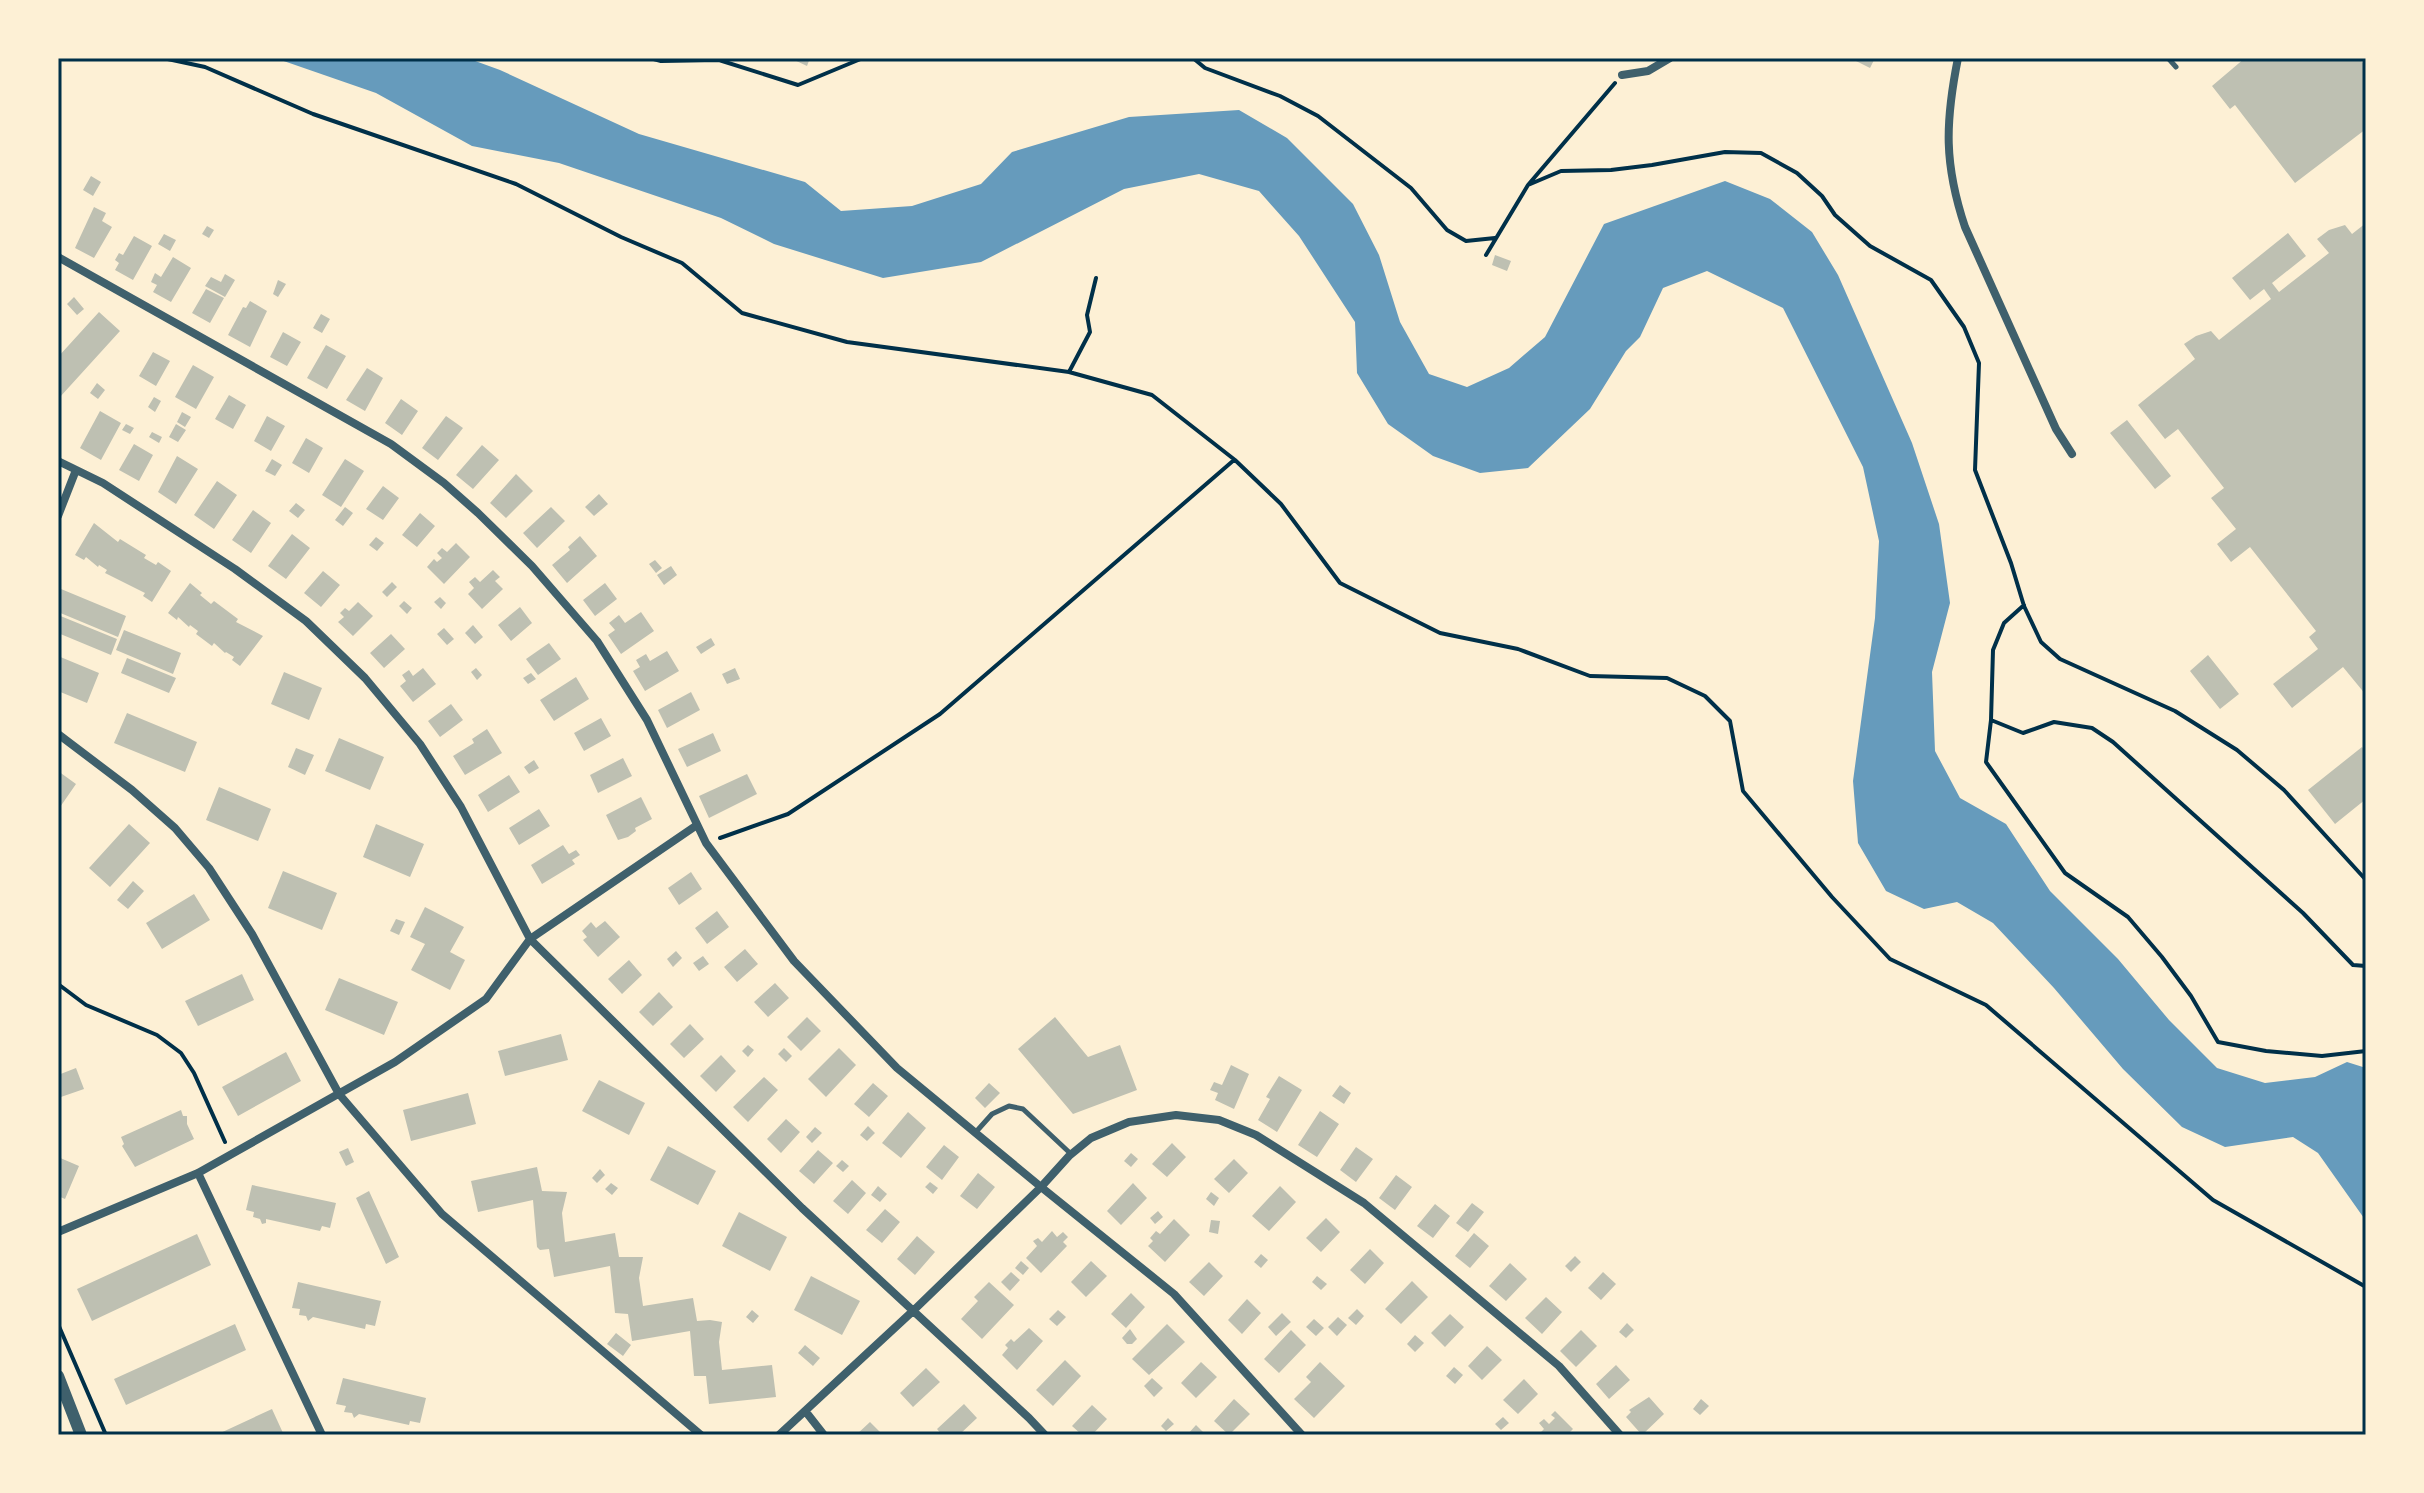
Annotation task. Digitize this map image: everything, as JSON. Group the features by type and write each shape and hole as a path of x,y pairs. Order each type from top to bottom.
{"street":[{"path":"1622,75 1648,71 1670,58"},
{"path":"1958,58 1949,120 1949,170 1954,195 1965,227 2056,429 2072,454"},
{"path":"58,257 391,444 478,513 532,566 597,641 647,720 706,843 794,961 897,1068 1174,1294 1302,1435"},
{"path":"58,461 103,483 235,569 306,621 365,678 420,744 461,807 530,939 802,1208 1045,1435"},
{"path":"58,516 76,470"},
{"path":"58,734 143,799 175,828 209,868 252,934 339,1094 442,1214 701,1435"},
{"path":"58,1232 198,1173 395,1062 486,999 530,939 697,825"},
{"path":"779,1435 914,1310 1071,1154 1091,1138 1129,1122 1176,1115 1219,1120 1256,1135 1364,1203 1559,1366 1620,1435"},
{"path":"198,1173 322,1435"},
{"path":"58,1376 81,1435"},
{"path":"806,1412 824,1435"}],"lane":[{"path":"2168,58 2176,67"},
{"path":"975,1133 992,1114 1009,1106 1023,1109 1071,1154"}],"path":[{"path":"163,58 205,67 313,114 516,184 621,237 682,263 742,313 847,342 1069,372 1152,395 1235,460 1281,504 1340,583 1440,633 1518,649 1590,676 1667,678 1705,696 1730,721 1743,791 1832,897 1890,959 1986,1005 2213,1200 2366,1287"},
{"path":"650,58 661,61 719,60 798,85 863,58"},
{"path":"1193,58 1205,68 1280,96 1318,116 1411,188 1447,230 1466,241 1495,238"},
{"path":"1486,255 1528,185 1622,75"},
{"path":"1528,185 1561,171 1652,165 1725,152 1761,153 1797,173 1822,196 1835,215 1870,246 1931,280 1964,327 1979,363 1975,470 2024,605 2041,642 2060,659 2175,711 2237,750 2284,790 2366,880"},
{"path":"1069,372 1090,332 1087,315 1096,278"},
{"path":"706,843 788,814 940,714 1235,460"},
{"path":"2024,605 2004,623 1993,650 1986,762 2065,873 2128,917 2191,996 2218,1042 2266,1051 2322,1056 2366,1051"},
{"path":"1991,720 2023,733 2054,722 2092,728 2113,742 2303,913 2353,965 2366,966"},
{"path":"58,984 86,1005 157,1035 181,1053 194,1073 231,1155"},
{"path":"58,1324 106,1435"}],"water":[{"path":"275,58 467,58 639,134 805,182 841,211 912,206 981,184 1012,152 1129,117 1239,110 1287,138 1353,204 1379,255 1400,322 1429,374 1467,387 1509,368 1545,337 1604,224 1725,181 1770,199 1812,232 1838,275 1912,443 1939,524 1950,603 1932,672 1935,751 1960,798 2006,824 2050,891 2118,959 2169,1020 2217,1068 2265,1083 2315,1077 2347,1062 2366,1068 2366,1221 2318,1153 2293,1137 2225,1147 2182,1127 2123,1069 1993,923 1957,902 1924,909 1886,891 1858,843 1853,781 1875,618 1879,541 1863,467 1783,308 1707,271 1663,288 1640,337 1626,351 1590,409 1528,468 1480,473 1433,456 1388,424 1357,373 1355,322 1299,236 1259,191 1199,174 1124,189 981,262 883,278 774,244 721,218 559,163 472,146 376,93"}],"building":[{"path":"790,58 810,58 807,66"},
{"path":"1850,58 1875,58 1870,68"},
{"path":"2245,58 2359,58 2366,67 2366,129 2295,183 2235,105 2230,109 2212,86"},
{"path":"91,176 101,182 93,196 83,190"},
{"path":"94,207 106,213 102,221 112,227 94,258 75,248"},
{"path":"2366,223 2366,695 2343,667 2292,708 2273,684 2318,649 2309,637 2316,631 2250,547 2231,562 2217,544 2236,529 2211,498 2224,488 2178,429 2165,439 2138,405 2195,359 2184,344 2211,331 2219,340 2271,299 2264,289 2250,300 2232,278 2288,233 2306,256 2272,283 2279,292 2329,253 2317,239 2329,230 2345,225 2352,234"},
{"path":"207,226 214,230 209,238 202,234"},
{"path":"164,234 176,240 170,251 158,244"},
{"path":"134,236 152,246 133,280 115,270 119,263 115,260 119,253 123,255"},
{"path":"1495,255 1511,261 1507,271 1492,265"},
{"path":"173,257 191,268 171,302 153,292 157,285 151,282 155,273 161,277"},
{"path":"225,274 235,280 225,297 205,286 211,277 221,282"},
{"path":"278,280 286,284 278,297 273,294"},
{"path":"206,289 224,298 210,323 192,313"},
{"path":"74,297 84,309 77,315 67,304"},
{"path":"250,301 267,311 250,347 228,335 243,307 246,308"},
{"path":"99,312 120,331 60,397 58,357"},
{"path":"321,314 330,319 322,333 313,328"},
{"path":"283,332 301,342 287,366 270,357"},
{"path":"326,345 346,356 327,389 307,378"},
{"path":"153,352 170,361 156,386 139,376"},
{"path":"193,365 214,377 196,409 175,397"},
{"path":"367,368 383,378 365,411 346,400"},
{"path":"97,383 105,390 98,399 90,393"},
{"path":"229,395 246,405 233,429 215,419"},
{"path":"154,397 161,401 155,412 148,407"},
{"path":"401,399 418,411 402,435 385,423"},
{"path":"100,411 121,423 101,460 80,448"},
{"path":"182,412 191,417 185,427 177,422"},
{"path":"267,416 285,426 271,451 254,441"},
{"path":"446,416 463,428 438,460 422,448"},
{"path":"2127,420 2171,476 2155,489 2110,433"},
{"path":"126,424 134,428 130,434 122,430"},
{"path":"176,424 186,430 178,442 169,437"},
{"path":"152,432 162,437 159,443 149,437"},
{"path":"306,438 323,448 309,473 292,463"},
{"path":"134,444 153,455 139,481 119,470"},
{"path":"482,445 499,460 473,489 456,475"},
{"path":"177,456 198,469 176,504 158,492"},
{"path":"272,459 282,465 275,476 265,471"},
{"path":"345,459 364,471 341,507 322,495"},
{"path":"516,474 533,491 506,518 490,503"},
{"path":"217,481 237,495 214,529 194,515"},
{"path":"383,486 399,498 383,520 366,509"},
{"path":"599,494 608,504 594,516 585,507"},
{"path":"296,503 305,510 298,518 289,511"},
{"path":"345,507 353,513 343,526 335,520"},
{"path":"551,507 565,521 537,548 523,533"},
{"path":"253,510 271,523 251,553 232,540"},
{"path":"420,513 435,526 417,547 402,535"},
{"path":"94,523 118,542 120,539 146,555 144,558 156,565 158,562 171,571 152,602 143,596 145,593 105,573 107,570 86,557 84,560 75,555"},
{"path":"292,534 310,548 286,579 268,566"},
{"path":"580,536 597,556 567,583 552,565 570,550 568,547"},
{"path":"376,537 384,543 377,551 369,545"},
{"path":"456,543 470,557 444,584 427,567 434,559 437,562 442,558 437,553 442,548 447,552"},
{"path":"655,560 662,568 656,573 649,564"},
{"path":"671,566 677,575 664,585 657,575"},
{"path":"493,570 500,577 495,581 503,589 482,609 468,594 474,588 469,582 475,577 480,582"},
{"path":"323,571 340,585 321,607 304,593"},
{"path":"392,582 397,587 387,597 382,592"},
{"path":"190,583 211,604 214,601 238,619 236,622 263,636 240,666 232,660 234,657 214,643 212,646 190,625 168,613"},
{"path":"605,583 617,599 595,616 583,600"},
{"path":"61,589 126,616 118,637 58,612"},
{"path":"440,597 446,603 441,609 434,602"},
{"path":"404,601 412,608 407,614 399,606"},
{"path":"358,602 373,616 353,636 338,622 344,617 340,613 345,608 349,611"},
{"path":"520,607 532,623 511,641 498,625"},
{"path":"641,612 654,631 621,654 608,635 615,630 609,623 619,615 625,623"},
{"path":"58,615 117,639 111,655 58,633"},
{"path":"473,625 483,637 475,644 465,633"},
{"path":"444,628 454,639 447,645 437,634"},
{"path":"124,630 181,653 173,674 116,650"},
{"path":"391,634 405,649 384,668 370,653"},
{"path":"711,638 715,645 701,654 696,647"},
{"path":"549,643 561,659 538,675 526,659"},
{"path":"667,651 679,671 645,691 633,671 640,667 636,660 646,654 650,661"},
{"path":"2208,655 2239,694 2220,709 2190,671"},
{"path":"58,656 99,673 87,703 58,691"},
{"path":"127,658 176,678 169,693 121,673"},
{"path":"423,668 436,684 413,702 400,686 406,681 402,675 409,670 413,676"},
{"path":"476,668 482,675 477,680 471,672"},
{"path":"735,668 740,679 727,684 722,674"},
{"path":"284,672 322,688 309,720 271,704"},
{"path":"531,673 536,679 528,684 523,678"},
{"path":"576,677 589,699 554,721 540,700"},
{"path":"691,692 700,710 667,728 658,710"},
{"path":"451,704 463,720 440,737 428,721"},
{"path":"127,713 197,742 185,772 114,743"},
{"path":"601,718 611,736 584,751 574,733"},
{"path":"487,729 502,753 465,775 453,756 474,743 472,739"},
{"path":"713,733 721,751 687,767 678,749"},
{"path":"339,738 384,757 370,790 325,771"},
{"path":"2362,747 2366,752 2366,799 2335,824 2308,790"},
{"path":"296,748 314,755 305,775 288,767"},
{"path":"623,758 632,776 598,793 590,775"},
{"path":"534,760 539,768 529,774 524,767"},
{"path":"58,771 76,784 58,810"},
{"path":"747,774 757,794 709,818 699,796"},
{"path":"509,775 520,792 488,812 478,795"},
{"path":"219,787 271,809 258,841 206,820"},
{"path":"641,797 652,819 635,828 636,831 628,837 618,840 606,815"},
{"path":"539,809 550,826 519,845 509,828"},
{"path":"129,824 150,843 110,887 89,868"},
{"path":"376,824 424,844 410,877 363,857"},
{"path":"563,845 569,854 576,850 580,855 572,860 575,864 542,884 531,865"},
{"path":"283,871 337,893 322,930 268,908"},
{"path":"691,872 702,889 679,905 668,888"},
{"path":"133,881 144,891 128,909 117,900"},
{"path":"194,894 210,920 162,949 146,923"},
{"path":"425,907 464,927 450,952 465,960 450,990 411,970 425,944 410,937"},
{"path":"717,911 729,927 707,944 695,928"},
{"path":"396,919 405,922 399,935 390,931"},
{"path":"605,921 620,937 598,957 583,940 587,937 582,931 591,922 596,928"},
{"path":"745,949 758,964 737,982 724,967"},
{"path":"676,951 682,958 673,967 667,959"},
{"path":"703,956 709,964 699,971 693,963"},
{"path":"629,960 642,975 622,994 608,979"},
{"path":"242,974 254,1000 198,1026 185,1001"},
{"path":"339,978 398,1002 384,1035 325,1010"},
{"path":"775,983 789,998 768,1017 754,1002"},
{"path":"659,992 673,1007 653,1026 639,1012"},
{"path":"807,1017 821,1031 801,1051 787,1037"},
{"path":"1055,1017 1088,1057 1120,1045 1137,1090 1073,1114 1018,1049"},
{"path":"690,1024 704,1039 684,1058 670,1044"},
{"path":"561,1034 568,1060 505,1076 498,1051"},
{"path":"748,1045 754,1050 748,1057 742,1051"},
{"path":"784,1048 792,1056 786,1062 778,1054"},
{"path":"839,1048 856,1065 826,1097 808,1079"},
{"path":"286,1052 301,1081 238,1116 222,1087"},
{"path":"721,1055 736,1071 716,1092 700,1076"},
{"path":"1231,1065 1249,1074 1234,1109 1215,1100 1218,1093 1210,1090 1214,1082 1222,1085"},
{"path":"76,1068 84,1089 58,1098 58,1075"},
{"path":"1279,1076 1302,1090 1277,1132 1258,1120 1270,1099 1266,1097"},
{"path":"764,1077 778,1090 748,1122 733,1107"},
{"path":"599,1080 645,1103 629,1135 582,1111"},
{"path":"873,1083 888,1096 869,1117 854,1104"},
{"path":"989,1083 1000,1093 985,1108 975,1098"},
{"path":"1340,1085 1351,1093 1344,1104 1332,1096"},
{"path":"468,1093 476,1124 411,1141 403,1110"},
{"path":"181,1110 183,1116 187,1116 194,1139 135,1167 122,1146 121,1137"},
{"path":"1320,1111 1339,1124 1317,1157 1298,1145"},
{"path":"908,1112 926,1128 901,1158 882,1143"},
{"path":"786,1119 800,1132 781,1153 767,1139"},
{"path":"868,1126 875,1133 867,1141 860,1135"},
{"path":"815,1127 822,1133 812,1143 806,1137"},
{"path":"1172,1143 1186,1157 1167,1177 1152,1164"},
{"path":"944,1145 959,1157 942,1180 926,1167"},
{"path":"668,1146 716,1171 698,1205 650,1180"},
{"path":"1356,1147 1373,1159 1356,1182 1340,1170"},
{"path":"348,1148 354,1162 346,1166 339,1152"},
{"path":"818,1150 833,1163 814,1184 799,1171"},
{"path":"1131,1153 1138,1159 1131,1167 1124,1161"},
{"path":"58,1157 79,1166 65,1199 58,1196"},
{"path":"1234,1159 1248,1173 1229,1193 1214,1179"},
{"path":"842,1160 849,1166 843,1172 836,1166"},
{"path":"537,1167 542,1191 567,1192 562,1213 565,1242 615,1233 619,1257 643,1257 639,1278 643,1306 693,1298 697,1321 722,1322 719,1342 722,1370 772,1365 776,1397 709,1404 706,1376 694,1376 690,1331 632,1341 628,1314 615,1313 610,1266 554,1277 549,1249 540,1250 537,1247 533,1200 478,1212 471,1181"},
{"path":"600,1169 605,1175 597,1183 592,1178"},
{"path":"978,1173 995,1187 977,1209 960,1196"},
{"path":"1396,1175 1412,1187 1395,1210 1379,1198"},
{"path":"852,1180 866,1193 848,1214 833,1201"},
{"path":"930,1182 938,1188 933,1194 925,1187"},
{"path":"611,1183 618,1188 612,1195 605,1189"},
{"path":"1133,1183 1147,1198 1121,1225 1107,1211"},
{"path":"252,1185 336,1203 330,1228 322,1226 320,1231 266,1219 266,1223 262,1224 260,1219 253,1217 254,1212 246,1210"},
{"path":"878,1186 887,1194 880,1202 871,1195"},
{"path":"1280,1186 1296,1202 1269,1231 1252,1216"},
{"path":"369,1191 399,1257 386,1264 356,1198"},
{"path":"1211,1192 1219,1198 1214,1206 1206,1199"},
{"path":"1472,1203 1484,1212 1468,1232 1456,1223"},
{"path":"1435,1204 1450,1216 1433,1238 1417,1226"},
{"path":"885,1209 900,1222 882,1243 866,1230"},
{"path":"1158,1211 1163,1217 1155,1224 1150,1218"},
{"path":"739,1212 787,1237 770,1271 722,1246"},
{"path":"1326,1218 1340,1232 1321,1252 1306,1238"},
{"path":"1174,1219 1190,1235 1165,1262 1148,1246 1156,1231 1160,1234"},
{"path":"1211,1220 1220,1221 1218,1234 1209,1232"},
{"path":"1052,1231 1057,1237 1063,1232 1068,1237 1063,1242 1067,1246 1041,1273 1026,1258 1037,1246 1033,1241 1038,1238 1042,1242"},
{"path":"1474,1233 1489,1246 1470,1268 1455,1256"},
{"path":"197,1234 211,1265 92,1321 77,1289"},
{"path":"917,1236 935,1252 915,1275 897,1259"},
{"path":"1370,1249 1384,1263 1365,1284 1350,1270"},
{"path":"1261,1254 1268,1260 1261,1268 1254,1262"},
{"path":"1575,1256 1581,1262 1571,1272 1565,1266"},
{"path":"1021,1261 1029,1268 1023,1275 1015,1268"},
{"path":"1091,1261 1107,1276 1086,1297 1071,1282"},
{"path":"1209,1262 1223,1276 1204,1296 1189,1282"},
{"path":"1510,1263 1527,1279 1506,1301 1489,1286"},
{"path":"1011,1272 1020,1280 1010,1291 1001,1282"},
{"path":"1603,1272 1616,1284 1601,1300 1588,1288"},
{"path":"811,1276 860,1301 842,1335 794,1310"},
{"path":"1317,1276 1327,1284 1321,1290 1312,1282"},
{"path":"1412,1281 1428,1297 1401,1324 1385,1309"},
{"path":"298,1282 381,1301 375,1326 366,1324 365,1329 313,1317 308,1321 306,1316 299,1315 300,1309 292,1308"},
{"path":"989,1282 1014,1305 982,1339 961,1319 978,1301 974,1297"},
{"path":"1131,1293 1145,1307 1126,1328 1111,1314"},
{"path":"1546,1297 1562,1312 1542,1334 1525,1318"},
{"path":"1247,1299 1261,1313 1242,1334 1228,1320"},
{"path":"1357,1309 1364,1316 1356,1325 1348,1318"},
{"path":"752,1310 759,1316 753,1323 746,1317"},
{"path":"1058,1310 1066,1317 1057,1326 1049,1319"},
{"path":"1282,1313 1291,1322 1276,1336 1268,1327"},
{"path":"1450,1314 1464,1327 1445,1347 1431,1333"},
{"path":"1338,1317 1347,1325 1337,1336 1328,1327"},
{"path":"1314,1319 1324,1328 1316,1336 1306,1327"},
{"path":"1627,1323 1634,1330 1626,1338 1619,1332"},
{"path":"235,1324 246,1350 126,1405 114,1379"},
{"path":"1167,1324 1185,1342 1149,1375 1132,1359"},
{"path":"1029,1328 1043,1341 1017,1370 1002,1355 1011,1339 1014,1342"},
{"path":"1130,1329 1137,1339 1127,1344 1122,1338"},
{"path":"1291,1330 1306,1345 1279,1373 1264,1359"},
{"path":"1581,1330 1597,1346 1576,1367 1560,1351"},
{"path":"616,1333 631,1345 623,1356 607,1344"},
{"path":"1415,1335 1424,1343 1415,1352 1407,1344"},
{"path":"805,1345 820,1358 813,1366 798,1353"},
{"path":"1487,1346 1502,1360 1482,1380 1468,1366"},
{"path":"1065,1360 1081,1376 1053,1406 1036,1390"},
{"path":"1201,1362 1217,1377 1196,1398 1181,1383"},
{"path":"1320,1362 1345,1386 1314,1418 1294,1399 1311,1382 1306,1377"},
{"path":"1616,1365 1630,1380 1609,1399 1596,1384"},
{"path":"1454,1367 1463,1375 1455,1384 1446,1376"},
{"path":"926,1368 940,1382 913,1407 900,1393"},
{"path":"343,1378 426,1398 420,1423 410,1421 409,1425 359,1414 354,1418 352,1413 344,1412 346,1406 336,1404"},
{"path":"1152,1378 1163,1388 1154,1397 1144,1386"},
{"path":"1524,1379 1538,1394 1518,1414 1503,1400"},
{"path":"1649,1397 1664,1414 1642,1435 1626,1417 1631,1412 1629,1410"},
{"path":"1234,1399 1250,1414 1229,1435 1214,1421"},
{"path":"1701,1399 1709,1406 1700,1415 1693,1409"},
{"path":"964,1404 977,1418 959,1435 942,1435 937,1429"},
{"path":"1092,1405 1107,1419 1092,1435 1082,1435 1072,1426"},
{"path":"272,1409 283,1433 216,1435"},
{"path":"1555,1411 1573,1429 1567,1435 1538,1435 1544,1429 1539,1423 1544,1419 1549,1424 1555,1418 1551,1415"},
{"path":"1503,1417 1509,1423 1501,1430 1495,1424"},
{"path":"1168,1418 1174,1424 1166,1431 1161,1426"},
{"path":"870,1422 883,1435 856,1435"},
{"path":"1196,1425 1204,1433 1187,1435"}]}
